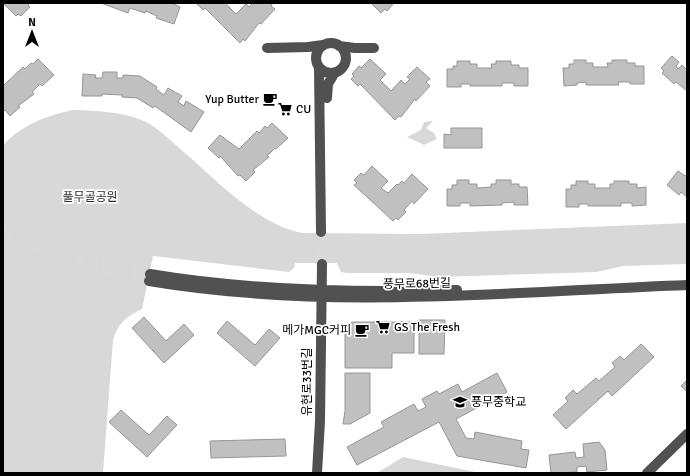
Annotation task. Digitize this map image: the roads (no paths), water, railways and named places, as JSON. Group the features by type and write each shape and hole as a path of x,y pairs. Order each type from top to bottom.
{"street":[{"path":"268,48 308,47 334,43 339,46 374,48"},
{"path":"324,44 317,51 324,232 327,88 334,74 342,68 346,59 355,48"},
{"path":"339,46 345,54 346,59"},
{"path":"308,47 317,65 328,74 334,74"},
{"name":"유현로33번길","path":"317,473 320,421 321,294 324,264"},
{"name":"풍무로68번길","path":"150,277 321,294 437,298 687,285"},
{"name":"풍무로68번길","path":"321,294 482,290 687,279"},
{"path":"647,473 687,434"}],"tunnel":[{"path":"3,228 111,264 150,274"},
{"path":"321,232 322,264"},
{"path":"3,238 108,271 149,281"}],"place":[{"name":"Yup Butter","path":"270,99"},
{"name":"CU","path":"285,109"},
{"name":"GS The Fresh","path":"383,327"},
{"name":"메가MGC커피","path":"362,330"},
{"name":"풍무중학교","path":"460,402"}],"park label":[{"name":"풀무골공원","path":"90,197"}]}
